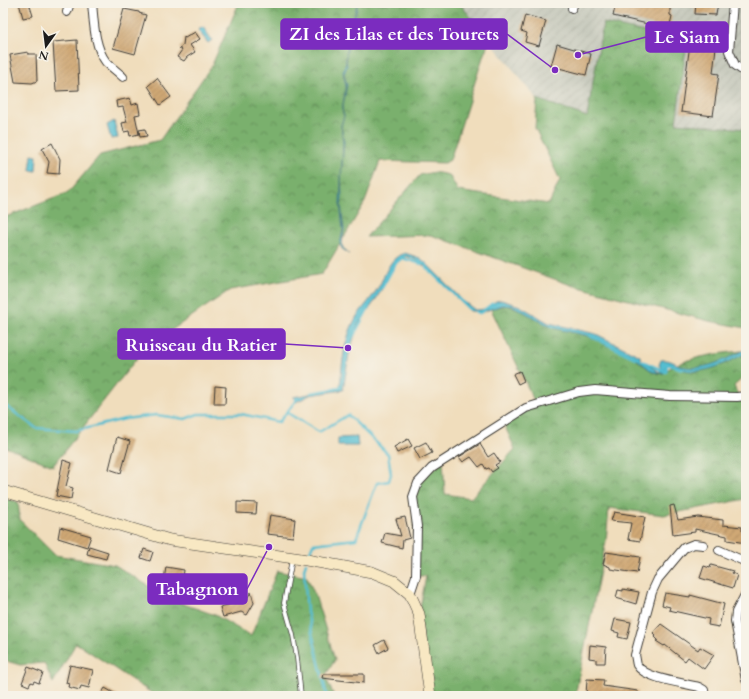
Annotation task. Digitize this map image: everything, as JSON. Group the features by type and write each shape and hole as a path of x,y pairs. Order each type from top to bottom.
{"main road":[{"path":"3,491 170,540 297,558 372,572 394,581 410,594 419,614 430,696"}],"street":[{"path":"67,12 70,3"},
{"path":"92,3 95,33 100,50 106,62 123,77"},
{"path":"733,3 729,51 735,65 746,73"},
{"path":"410,594 416,576 417,526 413,497 418,482 432,468 526,408 579,392 595,390 670,396 746,396"},
{"path":"703,545 694,544 684,548 658,579 652,592 635,655 637,664 643,671 653,676 699,687 704,690 706,696"},
{"path":"719,550 746,562"},
{"path":"746,593 736,612 735,621 746,680"}],"lane":[{"path":"297,558 284,602 298,658 300,696"}],"shaded area":[{"path":"459,3 746,3 746,129 676,123 687,41 603,24 587,117 537,99"}],"green space":[{"path":"239,3 459,3 490,40 484,54 450,160 445,163 380,161 365,202 322,274 230,290 144,349 53,466 3,446 3,218 68,193 100,155 160,140 212,65"},
{"path":"603,23 687,41 676,123 746,129 746,328 709,321 571,285 431,235 366,237 420,175 434,172 449,175 458,191 549,204 560,180 535,128 537,99 587,117"},
{"path":"507,305 522,310 546,325 588,336 629,354 653,372 662,374 669,368 689,360 722,353 742,351 746,364 746,375 734,386 739,397 746,397 746,499 664,515 609,508 606,541 575,696 430,696 419,614 426,576 416,576 413,497 418,483 443,460 445,494 471,498 515,449 503,422 536,405 491,309"},
{"path":"3,497 18,502 20,520 55,555 115,565 169,599 215,615 251,636 277,571 307,577 315,595 335,660 325,676 334,696 156,696 76,643 53,683 44,663 20,665 3,660"}],"water":[{"path":"357,3 357,9 349,35 346,57 348,35 355,15"},
{"path":"203,27 212,40 208,43 198,30"},
{"path":"346,58 347,66 344,74 347,85 342,110 346,86 343,72"},
{"path":"114,121 118,138 111,139 107,125"},
{"path":"341,127 344,142 342,165 343,143"},
{"path":"32,155 37,156 36,171 30,170"},
{"path":"341,179 341,205 344,229 342,244 343,248 350,254 342,249 340,244 343,230 340,203"},
{"path":"405,253 420,258 463,301 475,310 486,309 496,301 501,300 520,306 549,323 596,334 640,356 642,361 659,372 663,371 659,365 661,360 668,360 685,367 693,368 717,363 746,349 746,353 725,364 701,371 683,369 667,364 664,373 653,372 634,357 593,337 553,328 513,306 502,305 483,312 470,311 423,265 406,256 397,261 375,301 358,324 349,354 343,390 310,395 296,402 293,397 340,388 344,351 353,324 357,316 377,290 389,266 395,258"},
{"path":"357,437 358,446 338,446 338,438"}],"building":[{"path":"19,3 29,3 33,16 23,18"},
{"path":"616,3 670,3 670,15 672,16 669,29 613,16"},
{"path":"696,3 718,3 716,15 695,14"},
{"path":"124,9 146,15 135,54 113,48"},
{"path":"525,15 546,21 539,46 525,42 527,33 521,31"},
{"path":"195,32 200,39 190,45 195,52 184,61 177,57 182,50 179,48 183,45 184,37 185,38"},
{"path":"691,36 717,39 713,73 719,74 713,116 681,112"},
{"path":"77,40 79,90 56,91 53,42"},
{"path":"557,44 591,54 586,75 551,66"},
{"path":"28,52 28,54 36,54 37,81 32,83 15,82 10,55"},
{"path":"157,78 171,97 160,105 148,86"},
{"path":"130,98 132,105 138,103 140,114 135,115 139,134 130,136 129,131 124,132 122,123 127,122 123,107 117,108 116,101"},
{"path":"145,129 147,136 140,137 139,130"},
{"path":"52,143 60,159 59,174 47,173 49,162 42,149"},
{"path":"520,371 524,381 518,384 513,374"},
{"path":"215,386 226,387 225,404 214,404"},
{"path":"117,437 130,441 121,473 109,469"},
{"path":"408,439 412,446 397,453 394,447"},
{"path":"426,442 432,453 420,459 414,448"},
{"path":"480,444 488,457 494,453 500,462 495,465 498,468 492,472 489,468 486,469 483,464 479,467 471,457 463,462 459,457"},
{"path":"63,460 72,463 66,486 73,488 71,499 56,496"},
{"path":"237,502 257,503 256,514 237,513"},
{"path":"674,505 678,520 698,517 723,520 723,525 742,527 742,531 746,531 746,543 727,540 727,536 695,529 695,532 673,535 670,506"},
{"path":"614,512 645,517 640,541 628,539 631,523 611,521"},
{"path":"270,515 295,519 293,537 267,534"},
{"path":"405,517 410,538 403,540 402,548 382,543 385,533 401,536 396,519"},
{"path":"60,527 91,536 87,547 58,538"},
{"path":"89,546 108,552 106,559 87,554"},
{"path":"144,549 153,552 150,561 141,558"},
{"path":"606,552 640,557 637,573 610,569 610,567 603,564"},
{"path":"711,565 733,571 732,573 737,575 733,588 700,578 704,566 710,568"},
{"path":"166,567 184,570 182,586 167,584 167,580 164,580"},
{"path":"623,589 639,592 636,604 616,598 618,590 623,591"},
{"path":"251,592 254,603 247,615 241,612 223,617 220,607 235,603 236,601 240,603 241,600 245,602"},
{"path":"665,593 690,597 690,595 724,604 719,627 708,625 709,619 669,610 670,607 662,605"},
{"path":"615,619 631,622 627,639 618,637 619,633 612,631"},
{"path":"661,624 698,650 700,647 714,655 704,669 688,657 685,661 665,645 664,646 656,641 658,640 653,633"},
{"path":"384,640 388,648 379,653 375,645"},
{"path":"590,645 606,647 605,663 596,663 596,659 589,658"},
{"path":"70,665 93,670 89,688 81,686 80,690 68,687 69,684 66,683"},
{"path":"28,667 43,673 39,683 34,681 33,683 31,682 29,686 22,683"},
{"path":"323,674 364,674 364,683 322,678"},
{"path":"587,679 604,680 603,686 638,691 637,696 586,695"},
{"path":"105,688 119,696 100,696"}],"waterway":[{"path":"382,288 396,263 402,258 422,264"},
{"path":"426,267 469,309"},
{"path":"476,312 480,313 493,303"},
{"path":"352,339 369,307"},
{"path":"590,336 635,358"},
{"path":"642,361 666,372 667,364 683,369"},
{"path":"311,393 340,388 341,385"},
{"path":"3,404 36,428 76,431 125,419 156,415 185,419 198,414 241,414 279,422 297,399"},
{"path":"286,412 319,432 348,415 388,454 391,474 389,481 377,483 356,539 313,544 308,557"},
{"path":"306,563 304,569 307,612 327,696"}],"place":[{"name":"Le Siam","path":"578,55"},
{"name":"ZI des Lilas et des Tourets","path":"555,70"},
{"name":"Ruisseau du Ratier","path":"348,348"},
{"name":"Tabagnon","path":"269,547"}]}
